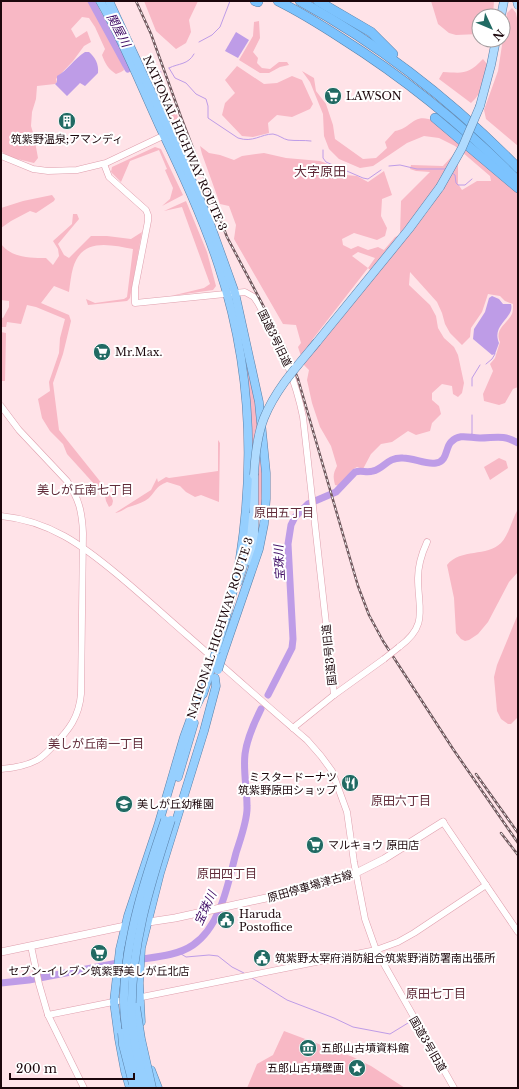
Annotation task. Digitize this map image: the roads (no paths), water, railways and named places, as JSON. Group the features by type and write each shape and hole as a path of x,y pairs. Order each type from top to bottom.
{"highway":[{"name":"NATIONAL HIGHWAY ROUTE 3","path":"100,1 208,218 235,293 259,402 266,473 266,499 261,536 251,573 219,654"},
{"name":"NATIONAL HIGHWAY ROUTE 3","path":"109,1 167,134 202,219 220,268 237,334 247,413 249,451 245,519 240,559 233,594 215,671 171,822 149,891 138,938 133,970 132,1020 135,1045 146,1088"},
{"path":"278,1 356,47 407,84 449,116 518,181"},
{"path":"300,1 377,48 416,76 456,109 518,168"},
{"path":"318,1 370,32 416,76"},
{"path":"435,118 518,188"},
{"name":"NATIONAL HIGHWAY ROUTE 3","path":"134,1087 124,996 126,970 134,919 171,822 204,690 215,671"},
{"path":"134,1087 125,1071 114,1002 120,949 125,926 157,829 184,737 192,715 204,690"},
{"path":"158,1088 152,1075 146,1053 141,1021 140,954 171,822"},
{"path":"138,938 135,984 136,1004 141,1039 152,1088"}],"main road":[{"path":"517,1 518,5"},
{"path":"243,592 253,556 254,475 258,439 264,419 273,399 285,380 409,229 440,186 462,148 480,106 492,65 495,48"},
{"path":"233,594 244,563 251,495 254,486"},
{"name":"原田停車場津古線","path":"1,952 125,926 175,918 343,879 356,874 401,850 443,822"}],"street":[{"path":"1,156 28,167 48,171 77,170 104,164 167,134"},
{"name":"国道3号旧道","path":"104,164 110,177 146,210 148,215 135,288 135,303 245,292 254,297 268,321 286,359 302,409 334,695 293,728 307,740 321,756 332,771 337,782 347,812 356,874 365,920 376,950 454,1088"},
{"path":"1,406 20,430 67,481 73,490 82,513 83,546 80,699 76,716 67,732 44,755 24,765 1,769"},
{"path":"1,516 23,520 48,528 83,546 293,728"},
{"path":"334,695 384,659 411,637 420,618 421,611 418,577 421,556 427,542"},
{"path":"443,822 518,932"},
{"path":"48,1015 376,950 398,942 414,933 486,885"},
{"path":"31,946 39,984 48,1015 84,1088"}],"waterway":[{"name":"関屋川","path":"91,1 128,69"},
{"path":"199,42 212,35 220,27 230,1"},
{"path":"169,68 186,62 192,58 194,54"},
{"path":"147,65 151,66"},
{"path":"169,68 175,78 186,83 196,94 206,99 208,106 208,118 238,138 253,139 273,134 288,140 311,141"},
{"path":"153,71 161,72"},
{"path":"323,150 323,158 326,162 363,178 368,179 381,170"},
{"path":"389,166 400,165 417,169 445,169"},
{"path":"452,173 455,175 456,183 458,185 465,185 472,179"},
{"path":"486,364 495,354"},
{"path":"472,386 472,378 480,365"},
{"path":"468,436 472,434 472,415"},
{"name":"宝珠川","path":"268,695 292,648 293,639 288,544 291,525 295,517 308,504 336,492 355,472 371,472 377,470 393,459 407,458 428,463 440,462 443,460 451,442 454,439 461,437 503,437 518,443"},
{"name":"宝珠川","path":"135,960 165,956 187,949 203,937 217,915 226,890 245,823 247,811 244,767 245,754 249,736 261,709"},
{"path":"178,952 186,957 209,955 218,956 232,967 244,973"},
{"name":"宝珠川","path":"1,983 29,980 123,962"},
{"path":"252,978 287,1000 353,1027 390,1034 408,1023"}],"railway":[{"path":"136,1 151,34 227,237 286,349 298,379 358,586 369,615 383,641 453,749 518,843"},
{"path":"476,774 518,833"},
{"path":"501,833 518,855"}],"place":[{"name":"LAWSON","path":"333,96"},
{"name":"筑紫野温泉;アマンディ","path":"67,121"},
{"name":"Mr.Max.","path":"102,352"},
{"name":"ミスタードーナツ 筑紫野原田ショップ","path":"350,783"},
{"name":"美しが丘幼稚園","path":"124,804"},
{"name":"マルキョウ 原田店","path":"315,845"},
{"name":"Haruda Postoffice","path":"226,920"},
{"name":"セブン-イレブン筑紫野美しが丘北店","path":"99,953"},
{"name":"筑紫野太宰府消防組合筑紫野消防署南出張所","path":"262,958"},
{"name":"五郎山古墳資料館","path":"308,1048"},
{"name":"五郎山古墳壁画","path":"357,1068"}],"district":[{"name":"大字原田","path":"320,171"},
{"name":"美しが丘南七丁目","path":"85,489"},
{"name":"原田五丁目","path":"284,512"},
{"name":"美しが丘南一丁目","path":"96,743"},
{"name":"原田六丁目","path":"401,800"},
{"name":"原田四丁目","path":"227,873"},
{"name":"原田七丁目","path":"436,993"}]}
